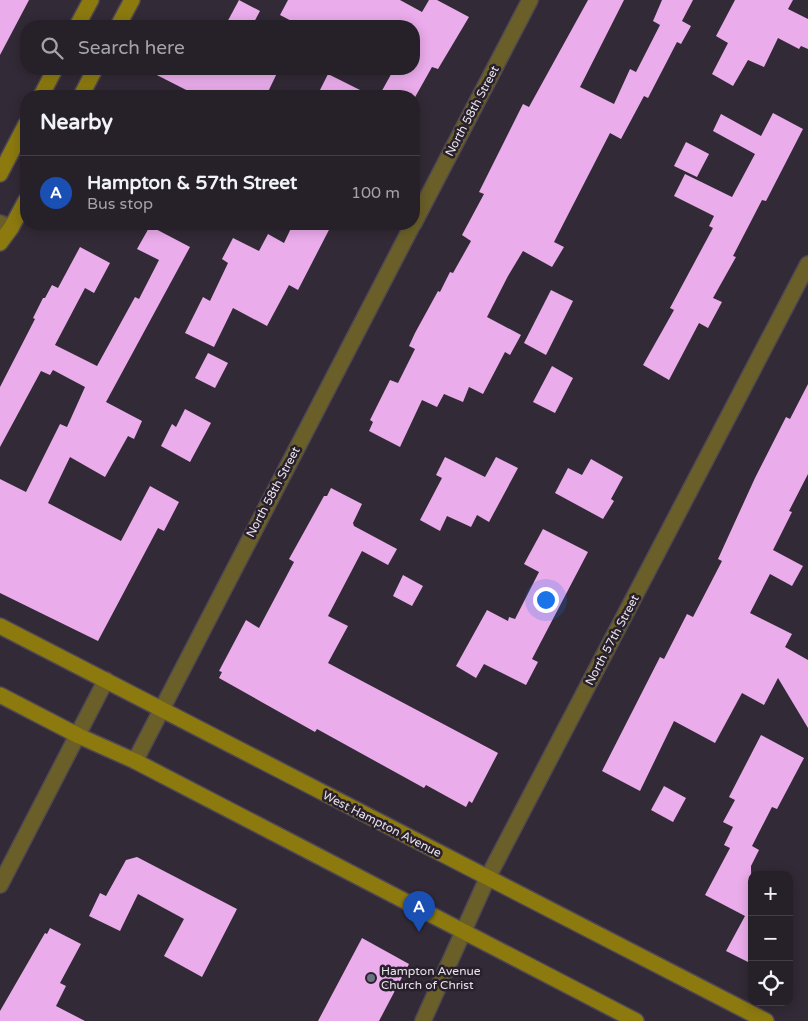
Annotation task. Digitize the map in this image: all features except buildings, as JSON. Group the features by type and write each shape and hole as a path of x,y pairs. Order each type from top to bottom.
{"main road":[{"path":"81,20 91,0"},
{"path":"121,20 132,0"},
{"path":"44,90 52,75"},
{"path":"84,90 92,75"},
{"path":"0,174 20,136"},
{"path":"0,243 6,225 20,208"},
{"name":"West Hampton Avenue","path":"0,626 766,1021"},
{"path":"0,695 78,736 135,761 636,1021"}],"street":[{"name":"North 58th Street","path":"420,211 530,0"},
{"name":"North 58th Street","path":"135,761 410,230"},
{"name":"North 57th Street","path":"423,1021 488,879 808,264"},
{"path":"0,885 106,680"}],"place":[{"name":"Hampton & 57th Street","path":"419,932"},
{"name":"Hampton Avenue Church of Christ","path":"371,978"}]}
